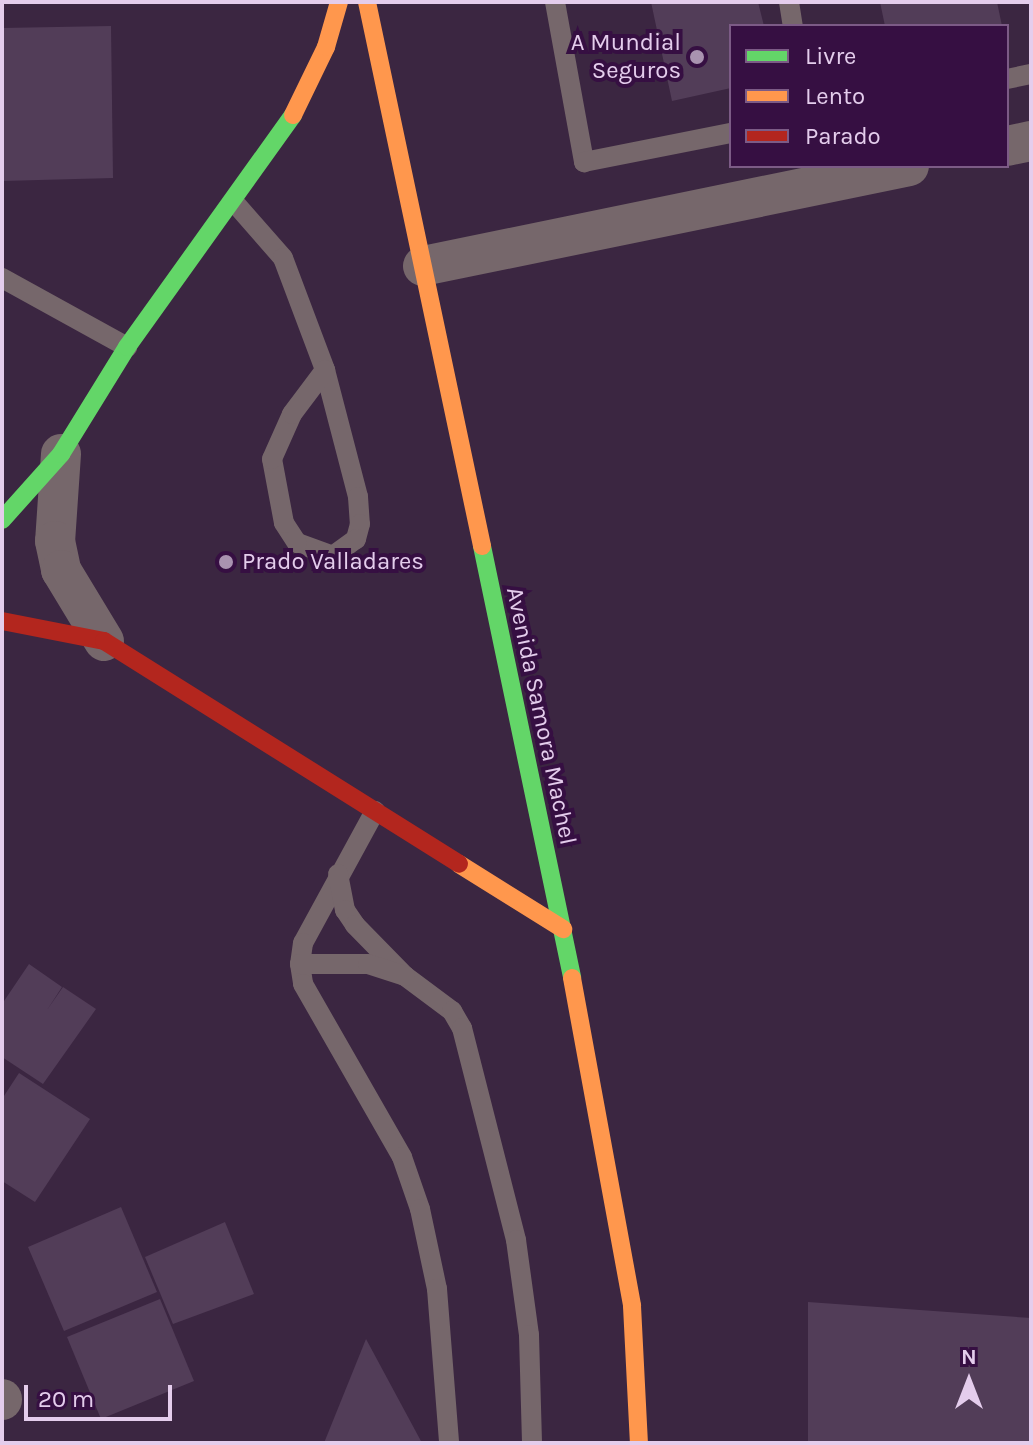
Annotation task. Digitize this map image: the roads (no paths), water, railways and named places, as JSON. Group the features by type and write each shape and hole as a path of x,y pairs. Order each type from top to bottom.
{"main road":[{"path":"2,520 61,454 127,347 234,202 292,117 326,47 339,2"},
{"name":"Avenida Samora Machel","path":"367,2 563,929 632,1306 639,1443"},
{"path":"2,621 104,641 563,929"}],"street":[{"path":"1009,146 1031,141"},
{"path":"423,266 899,168"},
{"path":"61,454 55,541 61,570 104,641"}],"lane":[{"path":"555,2 584,162 729,133"},
{"path":"789,2 793,24"},
{"path":"1009,79 1031,74"},
{"path":"234,202 283,258 325,370 358,497 360,524 356,539 333,556 297,543 284,523 272,459 292,414 325,370"},
{"path":"2,278 127,347"},
{"path":"375,811 303,943 300,964 303,984 402,1157 420,1209 437,1289 449,1443"},
{"path":"338,874 345,910 355,925 405,976 452,1011 462,1028 516,1240 529,1335 532,1443"},
{"path":"300,964 368,964 405,976"}],"place":[{"name":"A Mundial Seguros","path":"697,57"},
{"name":"Prado Valladares","path":"226,562"}]}
